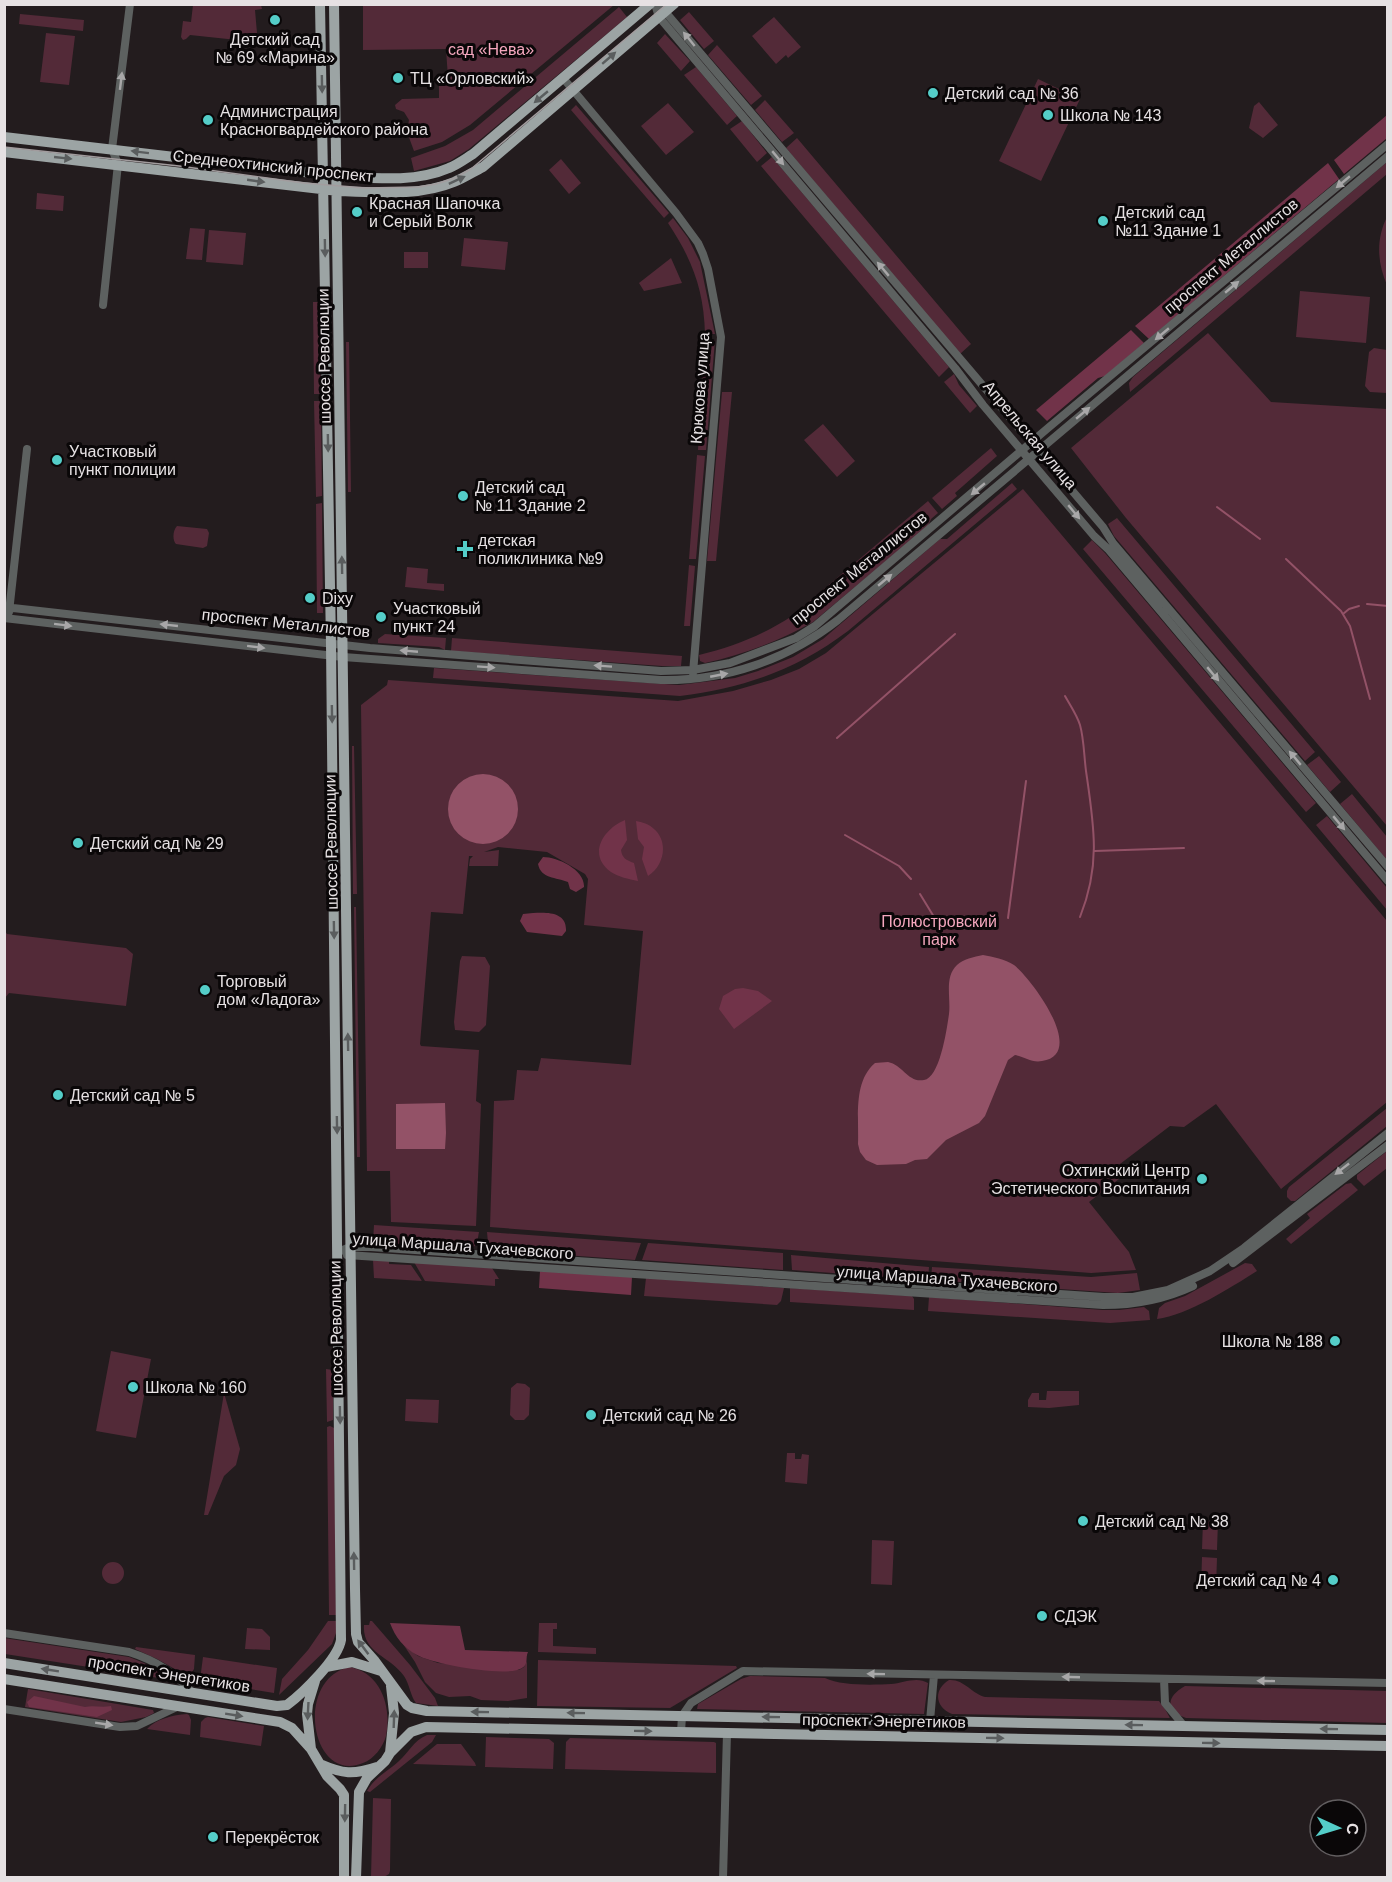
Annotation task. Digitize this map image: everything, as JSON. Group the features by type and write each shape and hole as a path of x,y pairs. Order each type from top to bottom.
{"main road":[{"name":"шоссе Революции","path":"310,1749 308,1704 321,1671 342,1640 331,644 320,4"},
{"name":"шоссе Революции","path":"334,4 356,1634 358,1642 391,1685"},
{"name":"Среднеохтинский проспект","path":"4,137 338,176 414,177 450,168 473,154 650,4"},
{"name":"Среднеохтинский проспект","path":"4,152 324,190 417,191 438,188 483,167 573,90 662,8"},
{"path":"321,1671 352,1662 381,1671"},
{"name":"проспект Энергетиков","path":"4,1663 276,1706 287,1705 321,1671"},
{"name":"проспект Энергетиков","path":"4,1679 280,1722 292,1728 310,1749"},
{"path":"356,1878 359,1792 363,1783 390,1753 394,1713 391,1685"},
{"name":"проспект Энергетиков","path":"391,1685 407,1705 427,1711 1388,1730"},
{"name":"проспект Энергетиков","path":"390,1753 411,1732 426,1727 1388,1746"},
{"path":"310,1749 327,1776 344,1795 344,1878"},
{"path":"320,1763 333,1769 353,1773 379,1766"}],"street":[{"path":"104,305 118,164 112,149 130,4"},
{"name":"Апрельская улица","path":"662,8 1103,527 1113,543 1388,867"},
{"name":"Апрельская улица","path":"662,8 1029,460 1094,536 1108,549 1388,881"},
{"name":"Крюкова улица","path":"563,78 676,213 698,243 708,269 719,322 720,355 693,675"},
{"name":"проспект Металлистов","path":"7,607 331,644 693,675 752,656 796,638 815,626 1388,144"},
{"name":"проспект Металлистов","path":"6,618 331,656 661,680 693,675 723,674 755,666 792,651 820,634 1388,156"},
{"path":"6,618 27,449"},
{"name":"улица Маршала Тухачевского","path":"350,1252 371,1247 1104,1297 1133,1297 1182,1285 1227,1261 1388,1133"},
{"name":"улица Маршала Тухачевского","path":"338,1252 1103,1305 1134,1303 1184,1290 1230,1266 1388,1145"},
{"path":"4,1633 129,1652 175,1674 193,1693"},
{"path":"681,1732 682,1716 691,1703 743,1671 1388,1683"},
{"path":"930,1721 934,1675"},
{"path":"1164,1680 1165,1703 1184,1726"},
{"path":"4,1709 120,1727 137,1726 179,1706"},
{"path":"723,1878 727,1733"}],"green space":[{"name":"сад «Нева»","path":"363,4 614,5 470,125 442,142 414,151 407,132 409,120 404,112 396,109 395,105 402,99 439,98 439,78 448,78 446,49 363,50"},
{"path":"193,5 261,5 262,9 255,10 257,33 262,34 261,47 257,46 256,42 190,35 183,40 181,37 183,21 191,22"},
{"path":"619,7 627,17 469,149 450,161 414,171 411,158 445,146 473,130"},
{"path":"689,12 714,41 704,49 680,20"},
{"path":"20,14 84,20 83,31 19,24"},
{"path":"774,17 801,47 788,58 786,55 776,64 752,36"},
{"path":"46,33 75,36 69,85 40,82"},
{"path":"665,34 690,61 681,71 657,43"},
{"path":"717,45 762,96 751,105 708,55"},
{"path":"696,67 737,116 727,125 684,75"},
{"path":"1038,79 1080,99 1041,181 999,161"},
{"path":"765,100 794,133 782,142 755,110"},
{"path":"1259,102 1278,125 1263,138 1249,128 1254,106"},
{"path":"668,103 694,132 666,155 641,126"},
{"path":"576,105 669,213 664,218 571,110"},
{"path":"742,121 767,153 757,162 730,129"},
{"path":"797,138 971,344 960,354 786,148"},
{"path":"772,157 949,367 939,377 761,166"},
{"path":"561,159 581,183 569,194 549,170"},
{"path":"1387,162 1387,174 1130,392 1129,383 1133,377"},
{"path":"37,193 64,196 63,211 36,209"},
{"path":"1387,217 1387,285 1381,268 1379,251 1383,225"},
{"path":"673,218 688,238 700,262 715,334 705,334 699,289 684,249 668,223"},
{"path":"190,228 205,229 202,260 186,259"},
{"path":"209,230 246,233 243,265 206,262"},
{"path":"464,238 508,242 505,270 461,266"},
{"path":"404,252 428,252 428,268 404,268"},
{"path":"671,258 682,283 644,291 639,283"},
{"path":"1300,291 1370,297 1366,343 1296,337"},
{"path":"313,302 319,302 321,394 314,394"},
{"path":"1208,333 1271,402 1387,409 1387,826 1126,518 1071,448"},
{"path":"705,340 715,340 706,450 698,450"},
{"path":"346,342 349,342 351,492 348,492"},
{"path":"1374,348 1387,350 1387,393 1370,392 1365,386 1369,352"},
{"path":"954,374 959,385 977,406 970,413 944,382"},
{"path":"722,392 732,392 716,561 707,561"},
{"path":"314,401 321,401 322,496 316,497"},
{"path":"823,424 855,461 837,477 804,440"},
{"path":"991,448 997,456 955,493 957,496 942,509 932,498"},
{"path":"697,455 705,456 696,559 689,559"},
{"path":"1012,483 1017,489 848,631 789,667 748,682 680,696 433,678 434,668 679,685 735,678 758,671 793,657 823,639 940,539 947,539"},
{"name":"Полюстровский парк","path":"1023,489 1387,921 1387,1102 1281,1189 1216,1104 1184,1127 1170,1126 1120,1164 1119,1179 1089,1202 1129,1252 1136,1270 1091,1273 490,1227 494,1101 514,1100 517,1070 538,1071 541,1058 631,1065 643,931 584,925 588,879 585,874 547,852 498,847 484,852 499,850 498,866 469,866 473,856 469,856 463,914 431,912 420,1044 421,1046 479,1050 476,1101 481,1104 476,1226 391,1222 390,1171 367,1171 361,705 387,685 388,680 678,701 733,691 771,680 799,669 826,653"},
{"path":"928,501 938,513 931,519 928,526 813,622 747,652 705,663 700,661 699,655 747,640 792,616"},
{"path":"322,503 323,613 317,613 316,504"},
{"path":"1117,518 1315,752 1305,761 1114,536 1108,524"},
{"path":"177,526 207,529 209,533 207,546 203,548 176,544 174,535"},
{"path":"1092,540 1316,803 1306,812 1083,549"},
{"path":"689,565 695,566 690,626 684,626"},
{"path":"407,567 428,569 427,583 444,584 444,591 405,587"},
{"path":"385,634 446,638 445,650 439,647 378,643 378,639"},
{"path":"452,638 682,656 681,666 451,651"},
{"path":"352,746 354,746 357,894 353,894"},
{"path":"1319,756 1341,782 1330,792 1307,765"},
{"path":"1352,794 1387,837 1387,860 1340,804"},
{"path":"1327,816 1387,888 1387,910 1316,825"},
{"path":"354,907 356,907 360,1157 357,1157"},
{"path":"5,931 7,934 126,948 133,954 126,1006 9,993 5,998"},
{"path":"462,956 485,957 490,966 486,1025 479,1032 455,1030"},
{"path":"1387,1108 1387,1126 1295,1201 1287,1197 1289,1187"},
{"path":"1387,1151 1387,1168 1364,1186 1357,1179 1357,1175"},
{"path":"1351,1183 1358,1190 1291,1244 1286,1239 1310,1218 1307,1214 1346,1184"},
{"path":"374,1225 479,1232 477,1243 472,1249 373,1242"},
{"path":"487,1232 641,1243 635,1260 493,1250 488,1243"},
{"path":"648,1243 783,1253 783,1270 642,1260"},
{"path":"791,1255 929,1267 928,1280 792,1270"},
{"path":"373,1260 389,1261 389,1264 411,1265 422,1281 374,1278"},
{"path":"414,1262 492,1268 499,1279 495,1279 495,1286 425,1281"},
{"path":"1245,1263 1252,1264 1257,1271 1195,1307 1157,1319 1159,1308 1165,1303 1185,1296"},
{"path":"932,1267 1091,1277 1137,1273 1140,1290 1118,1293 931,1280"},
{"path":"646,1278 784,1288 781,1301 777,1305 644,1296"},
{"path":"790,1288 912,1296 914,1310 790,1302"},
{"path":"929,1297 1103,1310 1144,1307 1149,1311 1150,1320 1110,1323 928,1311"},
{"path":"111,1351 151,1359 136,1438 96,1431"},
{"path":"326,1369 333,1370 333,1420 327,1422"},
{"path":"517,1383 525,1384 530,1388 529,1415 524,1420 515,1420 510,1415 511,1388"},
{"path":"1047,1391 1079,1391 1079,1405 1049,1408 1028,1407 1028,1400 1032,1393 1039,1393 1039,1400 1046,1400"},
{"path":"224,1393 240,1449 236,1465 224,1476 208,1515 204,1515"},
{"path":"406,1399 439,1400 438,1423 405,1421"},
{"path":"327,1427 334,1428 336,1615 329,1615"},
{"path":"787,1453 795,1453 795,1459 801,1459 802,1454 809,1455 807,1484 785,1482"},
{"path":"1203,1521 1218,1522 1217,1550 1202,1549"},
{"path":"872,1540 894,1541 892,1585 871,1584"},
{"path":"1202,1557 1217,1558 1216,1588 1201,1588"},
{"path":"113,1562 121,1565 124,1573 121,1581 113,1584 105,1581 102,1573 105,1565"},
{"path":"328,1621 336,1621 336,1633 332,1644 279,1695 282,1679 308,1650"},
{"path":"370,1621 410,1665 435,1698 438,1706 416,1703 404,1676 367,1642 364,1625 369,1625"},
{"path":"539,1623 557,1623 557,1629 553,1629 553,1646 596,1648 596,1654 538,1652"},
{"path":"247,1628 262,1629 270,1637 270,1650 245,1649"},
{"path":"4,1638 129,1657 172,1680 5,1654"},
{"path":"403,1644 418,1656 438,1663 519,1670 527,1661 527,1698 508,1701 481,1700 470,1696 449,1697 436,1693 425,1682"},
{"path":"136,1647 195,1655 194,1669 189,1677 135,1649"},
{"path":"203,1657 277,1668 274,1693 200,1680"},
{"path":"538,1660 736,1666 737,1668 670,1708 537,1706"},
{"path":"350,1667 361,1670 377,1684 385,1703 387,1725 385,1740 374,1756 363,1763 345,1766 331,1759 321,1745 316,1727 316,1708 321,1690 332,1675"},
{"path":"750,1676 825,1678 857,1684 891,1684 915,1680 928,1683 924,1714 697,1709 698,1704"},
{"path":"949,1680 959,1682 985,1697 1159,1701 1170,1718 952,1714 942,1707 938,1698 940,1689"},
{"path":"1185,1686 1387,1691 1387,1723 1186,1718 1174,1711 1170,1703 1174,1694"},
{"path":"28,1689 153,1710 154,1713 121,1722 25,1707"},
{"path":"187,1714 191,1720 190,1735 147,1729 165,1718"},
{"path":"208,1717 264,1726 261,1746 200,1737 201,1722"},
{"path":"427,1735 436,1735 432,1742 370,1792 367,1791 415,1743"},
{"path":"486,1737 549,1739 554,1743 553,1769 485,1767"},
{"path":"570,1738 714,1742 716,1743 716,1773 565,1769 566,1742"},
{"path":"437,1744 461,1744 476,1766 413,1764"},
{"path":"373,1798 391,1799 390,1871 384,1877 371,1877"}],"shaded area":[{"path":"1387,115 1387,138 1344,174 1334,160"},
{"path":"1328,163 1339,179 1149,339 1135,326"},
{"path":"1131,330 1144,343 1105,376 1098,378 1047,421 1036,410"},
{"path":"483,774 496,777 508,784 515,796 518,809 515,822 508,834 496,841 483,844 470,841 458,834 451,822 448,809 451,796 458,784 470,777"},
{"path":"625,820 627,840 621,850 622,855 634,863 638,881 620,877 611,872 600,858 599,850 605,836 617,824"},
{"path":"636,821 652,827 662,840 661,860 648,876 642,859 644,847 638,839"},
{"path":"543,857 556,859 570,866 580,875 584,887 576,892 570,889 568,882 546,875 538,864"},
{"path":"523,914 556,914 563,920 566,931 562,936 527,932 520,921"},
{"path":"983,955 1014,965 1032,984 1052,1015 1058,1031 1059,1045 1055,1055 1042,1061 1032,1061 1015,1055 1008,1060 985,1116 979,1123 946,1140 927,1159 915,1160 906,1164 877,1165 866,1160 858,1144 858,1112 860,1090 868,1071 875,1063 888,1062 898,1066 914,1079 924,1080 930,1077 938,1062 944,1041 953,970 959,963"},
{"path":"735,989 758,991 772,1001 734,1029 719,1009 723,996"},
{"path":"445,1103 445,1149 396,1149 396,1104"},
{"path":"540,1271 632,1277 631,1295 539,1288"},
{"path":"390,1623 460,1626 465,1650 528,1652 526,1663 522,1668 514,1671 487,1671 425,1659 404,1645 394,1633"},
{"path":"34,1696 85,1707 111,1706 112,1710 97,1717 29,1707 27,1702"}],"waterway":[{"path":"1217,507 1260,539"},
{"path":"1286,559 1341,611 1350,626 1370,699"},
{"path":"1367,604 1388,606"},
{"path":"1343,614 1359,606"},
{"path":"837,738 955,634"},
{"path":"1065,696 1081,730 1093,828 1091,880 1080,917"},
{"path":"1008,918 1026,781"},
{"path":"845,835 899,866 911,879"},
{"path":"1095,851 1184,848"},
{"path":"920,894 942,930"}],"tram line":[{"path":"4,147 179,166 304,183 365,188 418,187 436,184 455,178 471,169 667,4"}],"place":[{"name":"Детский сад № 69 «Марина»","path":"275,20"},
{"name":"ТЦ «Орловский»","path":"398,78"},
{"name":"Детский сад № 36","path":"933,93"},
{"name":"Школа № 143","path":"1048,115"},
{"name":"Администрация Красногвардейского района","path":"208,120"},
{"name":"Красная Шапочка и Серый Волк","path":"357,212"},
{"name":"Детский сад №11 Здание 1","path":"1103,221"},
{"name":"Участковый пункт полиции","path":"57,460"},
{"name":"Детский сад № 11 Здание 2","path":"463,496"},
{"name":"детская поликлиника №9","path":"465,549"},
{"name":"Dixy","path":"310,598"},
{"name":"Участковый пункт 24","path":"381,617"},
{"name":"Детский сад № 29","path":"78,843"},
{"name":"Торговый дом «Ладога»","path":"205,990"},
{"name":"Детский сад № 5","path":"58,1095"},
{"name":"Охтинский Центр Эстетического Воспитания","path":"1202,1179"},
{"name":"Школа № 188","path":"1335,1341"},
{"name":"Школа № 160","path":"133,1387"},
{"name":"Детский сад № 26","path":"591,1415"},
{"name":"Детский сад № 38","path":"1083,1521"},
{"name":"Детский сад № 4","path":"1333,1580"},
{"name":"СДЭК","path":"1042,1616"},
{"name":"Перекрёсток","path":"213,1837"}]}
